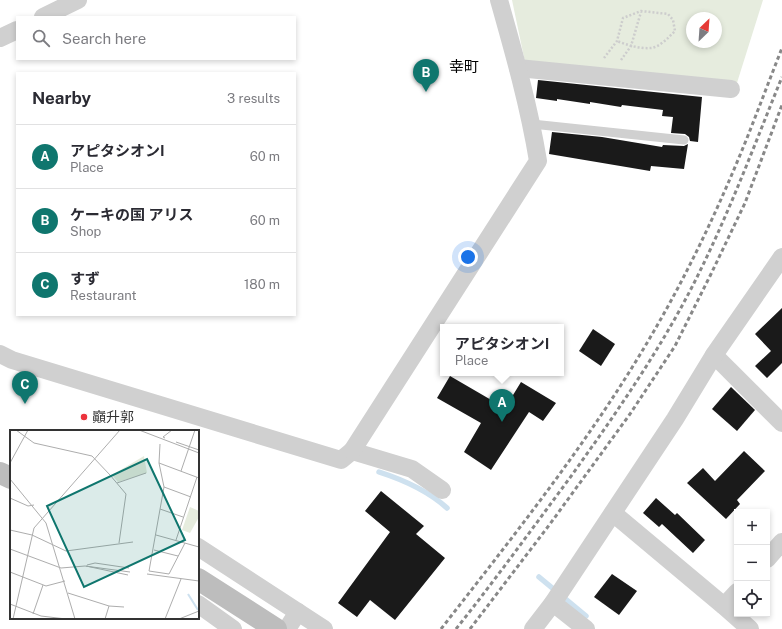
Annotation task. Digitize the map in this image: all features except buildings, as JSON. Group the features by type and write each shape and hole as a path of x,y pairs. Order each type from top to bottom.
{"street":[{"path":"45,16 78,0"},
{"path":"0,354 12,360 341,460 352,450 538,161 532,124 499,0"},
{"path":"0,38 16,30"},
{"path":"518,68 731,89"},
{"path":"533,629 553,603 675,419 714,355 782,257"},
{"path":"714,355 782,423"},
{"path":"352,450 412,469 442,490"},
{"path":"0,474 10,478"},
{"path":"613,513 750,629"},
{"path":"770,556 782,542"},
{"path":"199,548 288,623"},
{"path":"199,579 288,623 324,629"},
{"path":"724,606 734,595"},
{"path":"553,603 586,629"},
{"path":"199,605 233,629"}],"lane":[{"path":"532,124 684,140"}],"path":[{"path":"583,74 603,59 617,41 623,18 642,12 668,14 673,20 675,31 666,40 652,48 631,46 617,41"},
{"path":"631,46 642,12"}],"shaded area":[{"path":"512,0 763,0 736,86 525,62"}],"waterway":[{"path":"379,472 415,486 447,508"},
{"path":"539,577 586,616"}],"railway":[{"path":"441,629 555,480 609,404 658,324 683,278 729,182 782,48"},
{"path":"456,629 587,454 639,378 671,325 700,271 722,223 782,77"},
{"path":"470,629 550,524 630,414 675,346 745,203 782,105"}],"place":[{"name":"ケーキの国 アリス","path":"426,92"},
{"name":"すず","path":"25,404"},
{"name":"巓升郭","path":"84,417"},
{"name":"アピタシオンI","path":"502,422"}],"district":[{"name":"幸町","path":"464,66"}]}
